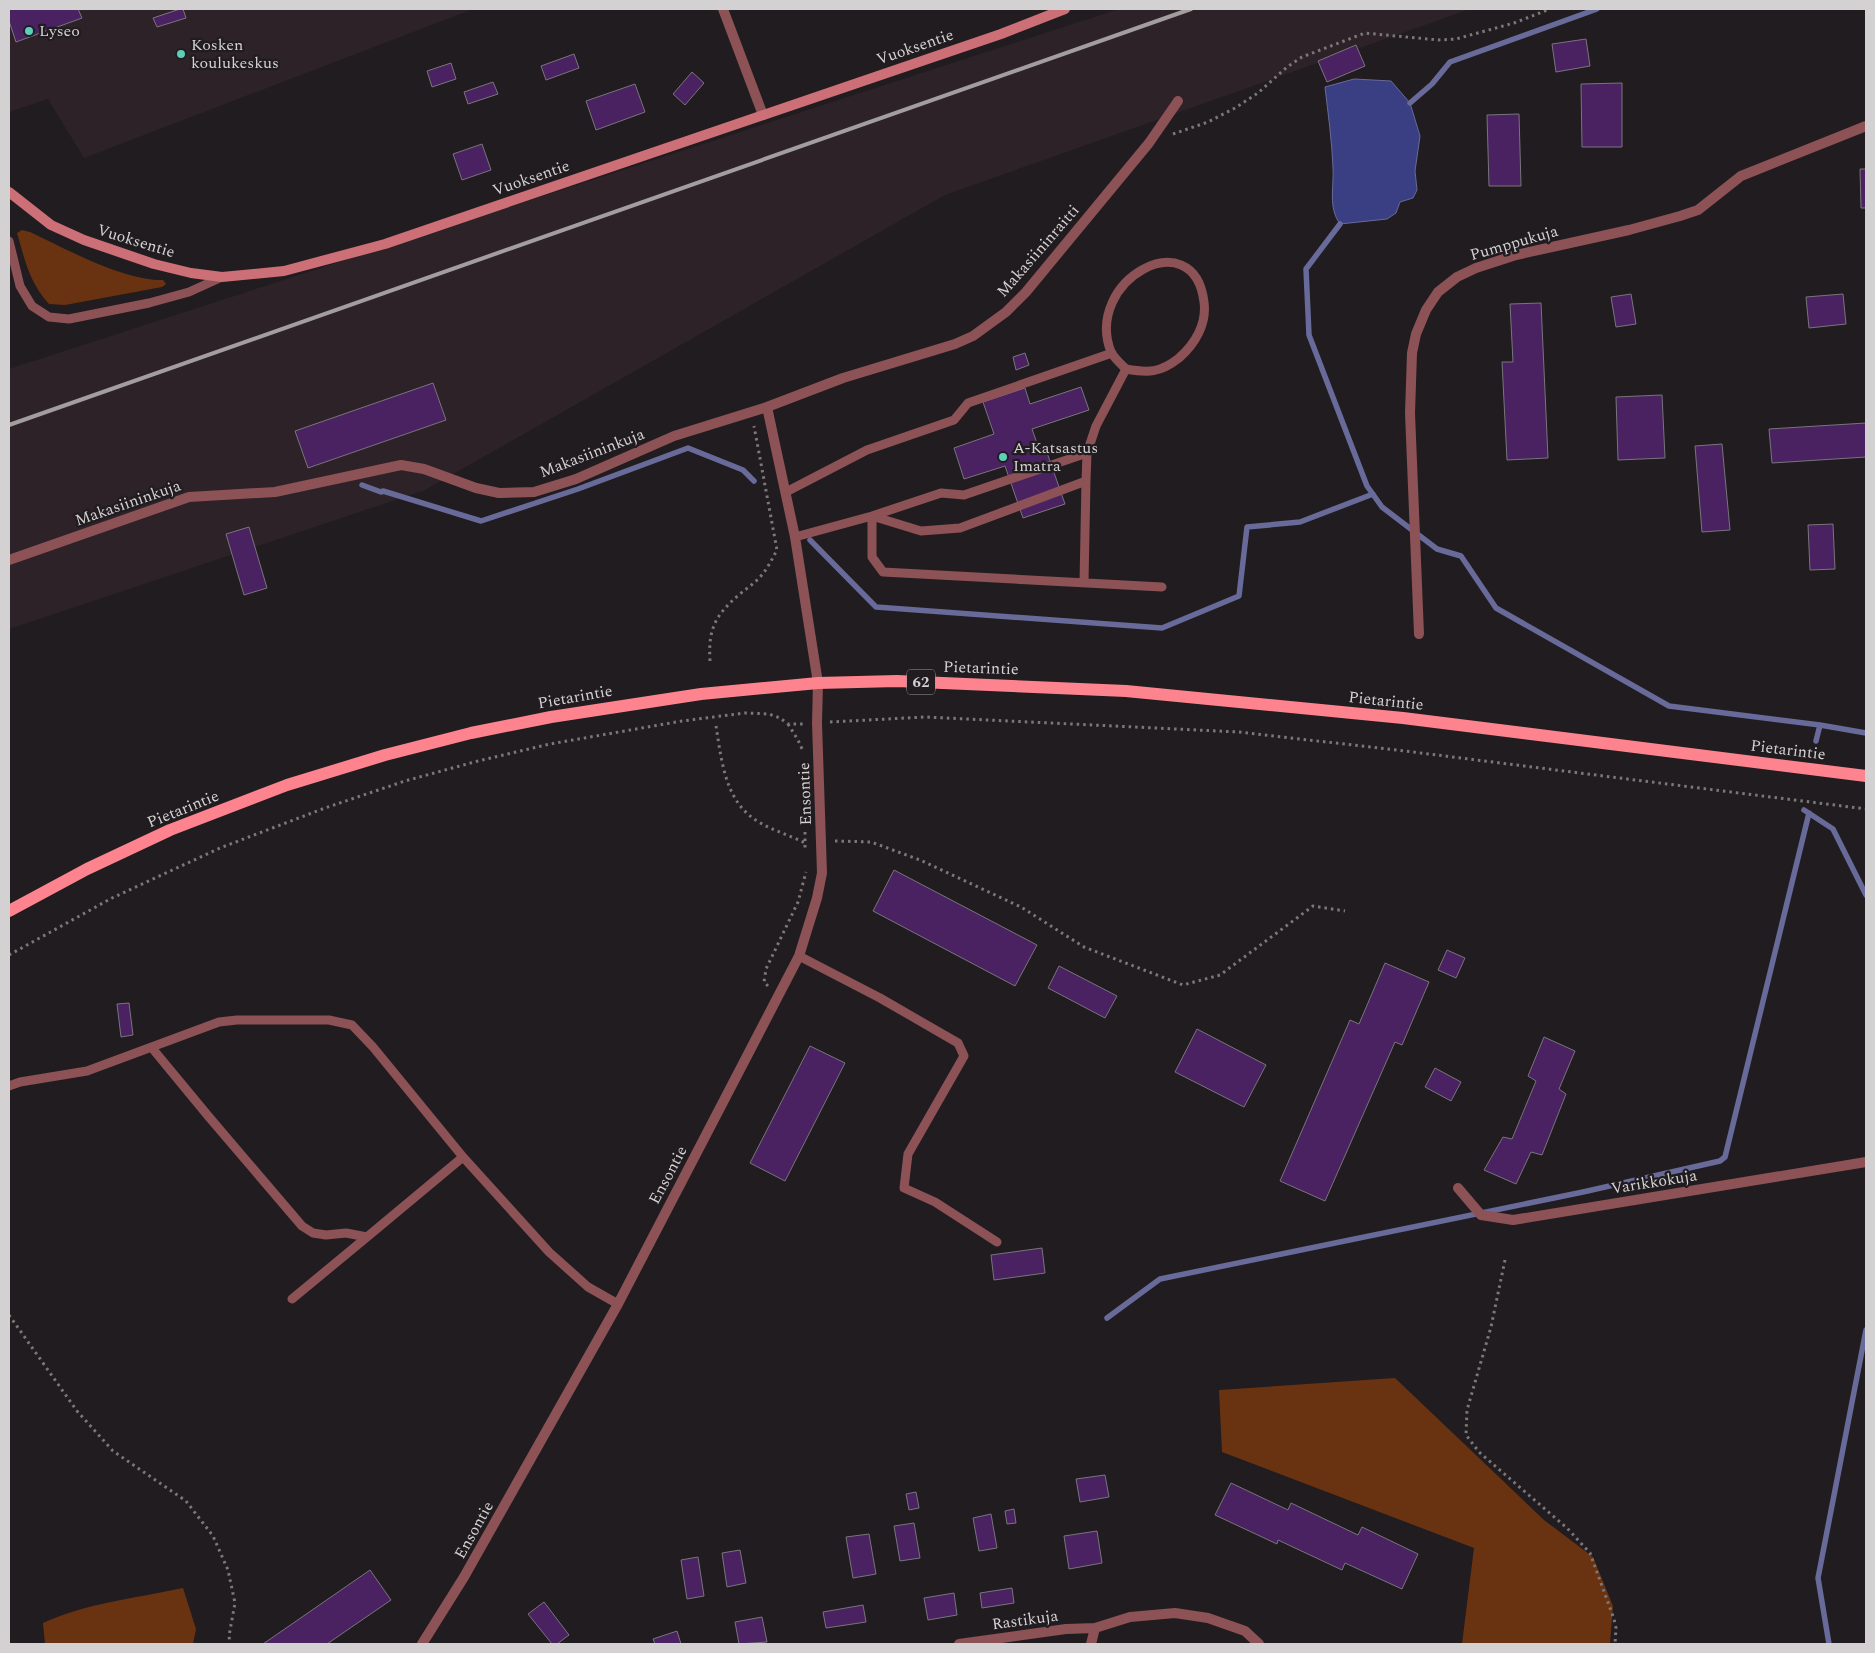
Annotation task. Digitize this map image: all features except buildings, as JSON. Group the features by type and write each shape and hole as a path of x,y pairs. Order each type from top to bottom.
{"main road":[{"name":"Pietarintie","path":"9,911 87,870 170,830 287,785 385,755 471,733 551,717 701,694 818,683 897,681 1126,690 1413,720 1866,776"}],"street":[{"path":"724,9 763,114"},
{"name":"Vuoksentie","path":"9,192 51,225 84,240 154,264 192,273 222,277 284,271 385,244 1000,34 1065,9"},
{"name":"Makasiininraitti","path":"767,407 843,378 954,344 973,336 1006,312 1026,292 1149,143 1178,101"},
{"name":"Pumppukuja","path":"1419,634 1410,413 1412,353 1416,334 1426,310 1438,292 1457,277 1476,268 1516,255 1629,230 1698,210 1740,176 1866,126"},
{"path":"767,407 795,538 818,683"},
{"name":"Makasiininkuja","path":"9,560 188,497 275,492 401,465 424,469 484,490 500,493 534,492 576,479 674,436 767,407"},
{"name":"Ensontie","path":"422,1644 464,1577 618,1304 799,956 818,898 822,872 817,723 818,683"},
{"name":"Varikkokuja","path":"1458,1188 1481,1215 1513,1220 1866,1162"},
{"name":"Rastikuja","path":"959,1644 1066,1629 1096,1628 1130,1617 1176,1613 1208,1618 1245,1631 1259,1644"},
{"path":"1091,1644 1096,1628"}],"lane":[{"path":"9,241 20,286 32,306 49,317 69,319 148,303 189,292 222,277"},
{"path":"1167,262 1183,265 1195,275 1202,290 1204,308 1201,329 1190,349 1170,365 1147,372 1126,369 1112,353 1106,329 1110,309 1119,290 1132,275 1149,266 1167,262"},
{"path":"786,492 867,450 954,420 968,403 1112,353"},
{"path":"1084,583 1087,453 1096,426 1126,369"},
{"path":"795,538 872,516 942,493 964,496 1087,453"},
{"path":"872,516 922,531 960,528 1086,481"},
{"path":"872,516 872,557 883,572 1162,587"},
{"path":"799,956 880,998 958,1043 964,1056 908,1154 904,1188 934,1202 997,1242"},
{"path":"9,1086 20,1082 87,1071 219,1022 237,1020 329,1020 352,1025 373,1047 463,1157 548,1252 588,1287 618,1304"},
{"path":"152,1048 209,1118 302,1226 313,1233 326,1235 346,1233 367,1237"},
{"path":"292,1299 463,1157"}],"path":[{"path":"1149,143 1208,122 1226,113 1258,93 1287,67 1302,57 1365,33 1438,40 1456,39 1514,23 1550,9"},
{"path":"710,661 709,642 712,629 720,613 760,578 769,567 777,550 752,413"},
{"path":"9,955 112,898 220,848 325,808 405,781 478,761 550,744 682,721 745,713 761,713 780,718 788,724 804,754"},
{"path":"788,724 925,718 1239,732 1405,750 1866,809"},
{"path":"716,726 724,772 734,795 749,815 768,826 804,842"},
{"path":"805,826 806,860"},
{"path":"821,841 871,842 920,860 1021,907 1084,947 1183,985 1220,975 1313,906 1344,911"},
{"path":"777,999 764,982 766,969 798,902 807,869"},
{"path":"1505,1260 1491,1327 1467,1410 1466,1435 1479,1452 1567,1528 1590,1553 1614,1619 1616,1628 1615,1644"},
{"path":"9,1314 77,1411 113,1451 186,1502 213,1536 228,1570 235,1603 230,1644"}],"shaded area":[{"name":"Kosken koulukeskus","path":"9,9 473,9 84,158 48,99 9,112"},
{"path":"1119,9 1470,9 945,195 425,490 9,629 9,369"},
{"path":"1354,79 1391,81 1410,103 1420,136 1415,171 1417,190 1413,198 1400,202 1396,213 1387,219 1340,224 1336,218 1332,197 1332,158 1325,87"},
{"path":"22,230 113,270 148,279 163,280 166,284 162,287 65,305 49,304 32,279 25,262 17,233"},
{"path":"1395,1378 1544,1520 1593,1557 1613,1606 1610,1644 1462,1644 1474,1548 1222,1452 1219,1390"},
{"path":"183,1588 196,1629 193,1644 45,1644 43,1623 59,1616 94,1606"}],"waterway":[{"path":"1410,103 1432,84 1450,62 1597,9"},
{"path":"1340,224 1306,269 1309,335 1367,486 1382,507 1437,549 1461,556 1496,608 1669,706 1820,725 1866,733"},
{"path":"362,485 481,521 578,489 688,448 743,470 754,481"},
{"path":"810,540 876,607 1162,628 1239,596 1247,527 1300,522 1373,494"},
{"path":"1816,741 1820,725"},
{"path":"1804,810 1833,829 1866,895"},
{"path":"1107,1318 1160,1279 1583,1192 1720,1161 1725,1157 1809,813"},
{"path":"1829,1644 1818,1578 1866,1330"}],"railway":[{"path":"9,425 1191,9"}],"place":[{"name":"Lyseo","path":"29,31"},
{"name":"Kosken koulukeskus","path":"181,54"},
{"name":"A-Katsastus Imatra","path":"1003,457"}]}
